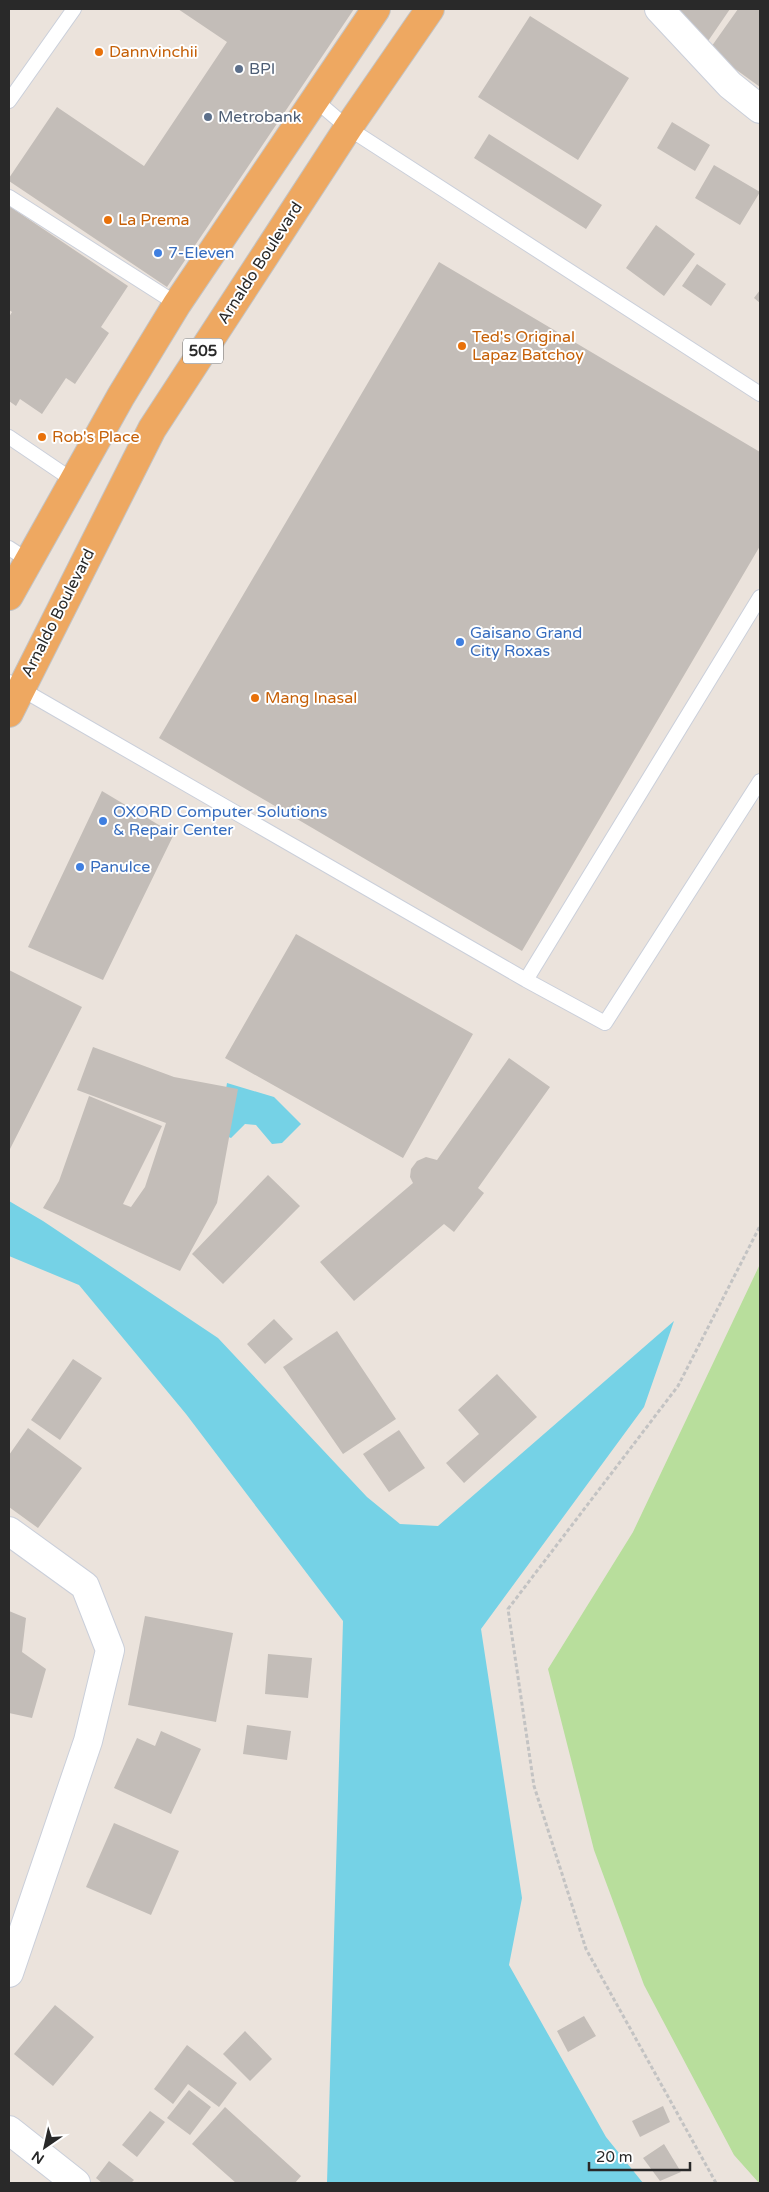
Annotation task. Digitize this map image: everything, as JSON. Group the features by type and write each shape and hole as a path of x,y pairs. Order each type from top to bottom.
{"highway":[{"name":"505","path":"9,596 19,554 74,480 121,396 177,304 376,9"},
{"name":"Arnaldo Boulevard","path":"12,694 152,429 348,128 430,9"}],"street":[{"path":"660,9 730,85 760,109"},
{"path":"9,1531 86,1586 110,1650 88,1741 9,1973"},
{"path":"9,2130 76,2183"}],"lane":[{"path":"9,101 74,9"},
{"path":"314,99 348,128 760,394"},
{"path":"9,197 177,304"},
{"path":"9,437 74,480"},
{"path":"526,980 760,597"},
{"path":"12,694 605,1023 760,780"}],"path":[{"path":"716,2183 586,1949 534,1786 508,1609 678,1386 760,1226"}],"green space":[{"path":"760,1264 759,2183 734,2155 644,1985 594,1850 548,1669 633,1532"}],"water":[{"path":"227,1083 274,1097 301,1124 282,1143 272,1144 256,1125 245,1124 231,1138 219,1133"},
{"path":"9,1201 43,1221 218,1338 367,1497 400,1524 438,1526 674,1321 644,1407 481,1629 522,1898 509,1965 606,2137 643,2183 327,2183 343,1621 186,1414 79,1285 9,1256"}],"building":[{"path":"178,9 354,9 167,287 9,181 9,178 57,107 144,166 227,42"},
{"path":"668,9 730,9 704,47"},
{"path":"738,9 760,9 760,87 709,50"},
{"path":"530,16 629,78 578,160 478,97"},
{"path":"672,122 710,145 695,171 657,148"},
{"path":"489,134 602,205 586,229 474,158"},
{"path":"714,165 760,192 740,225 695,198"},
{"path":"9,206 128,286 101,327 109,333 75,384 66,378 42,414 20,399 16,406 9,401 9,317 12,312 9,310"},
{"path":"656,225 695,254 664,296 626,268"},
{"name":"Gaisano Grand City Roxas","path":"439,262 760,452 760,546 522,951 159,738"},
{"path":"697,264 726,284 711,306 682,286"},
{"path":"760,290 760,303 754,298"},
{"path":"102,791 174,834 103,980 28,947"},
{"path":"296,934 473,1034 403,1158 225,1058"},
{"path":"9,970 82,1007 10,1149 9,1148"},
{"path":"93,1047 174,1077 238,1089 217,1203 180,1271 43,1208 59,1181 89,1096 162,1126 123,1204 131,1207 145,1187 166,1123 77,1090"},
{"path":"509,1058 550,1087 478,1188 484,1193 454,1232 444,1224 354,1301 320,1262 413,1183 410,1177 411,1169 417,1161 426,1157 437,1160"},
{"path":"268,1175 300,1206 223,1284 192,1254"},
{"path":"274,1319 293,1339 265,1364 247,1344"},
{"path":"337,1331 396,1419 343,1454 283,1367"},
{"path":"73,1359 102,1378 60,1440 31,1420"},
{"path":"497,1374 537,1417 464,1483 446,1463 479,1434 458,1410"},
{"path":"28,1428 82,1468 38,1528 9,1507 9,1455"},
{"path":"399,1430 425,1468 389,1492 363,1454"},
{"path":"9,1611 26,1618 22,1652 46,1669 32,1718 9,1713"},
{"path":"145,1616 233,1633 216,1722 128,1705"},
{"path":"268,1654 312,1658 308,1698 265,1694"},
{"path":"247,1725 291,1731 287,1760 243,1754"},
{"path":"161,1731 201,1749 171,1814 114,1788 137,1738 155,1746"},
{"path":"114,1823 179,1851 151,1915 86,1887"},
{"path":"55,2005 94,2037 53,2086 14,2054"},
{"path":"584,2016 596,2036 568,2052 557,2031"},
{"path":"245,2031 272,2059 250,2081 223,2054"},
{"path":"187,2045 237,2083 219,2107 188,2084 173,2104 154,2089"},
{"path":"189,2090 211,2107 190,2135 167,2118"},
{"path":"663,2106 670,2122 640,2137 632,2121"},
{"path":"225,2107 301,2176 295,2183 236,2183 192,2144"},
{"path":"150,2111 165,2122 137,2157 122,2145"},
{"path":"664,2144 681,2172 660,2181 643,2158"},
{"path":"109,2161 134,2180 131,2183 102,2183 96,2178"}],"place":[{"name":"Dannvinchii","path":"99,52"},
{"name":"BPI","path":"239,69"},
{"name":"Metrobank","path":"208,117"},
{"name":"La Prema","path":"108,220"},
{"name":"7-Eleven","path":"158,253"},
{"name":"Ted's Original Lapaz Batchoy","path":"462,346"},
{"name":"Rob's Place","path":"42,437"},
{"name":"Gaisano Grand City Roxas","path":"460,642"},
{"name":"Mang Inasal","path":"255,698"},
{"name":"OXORD Computer Solutions & Repair Center","path":"103,821"},
{"name":"Panulce","path":"80,867"}]}
